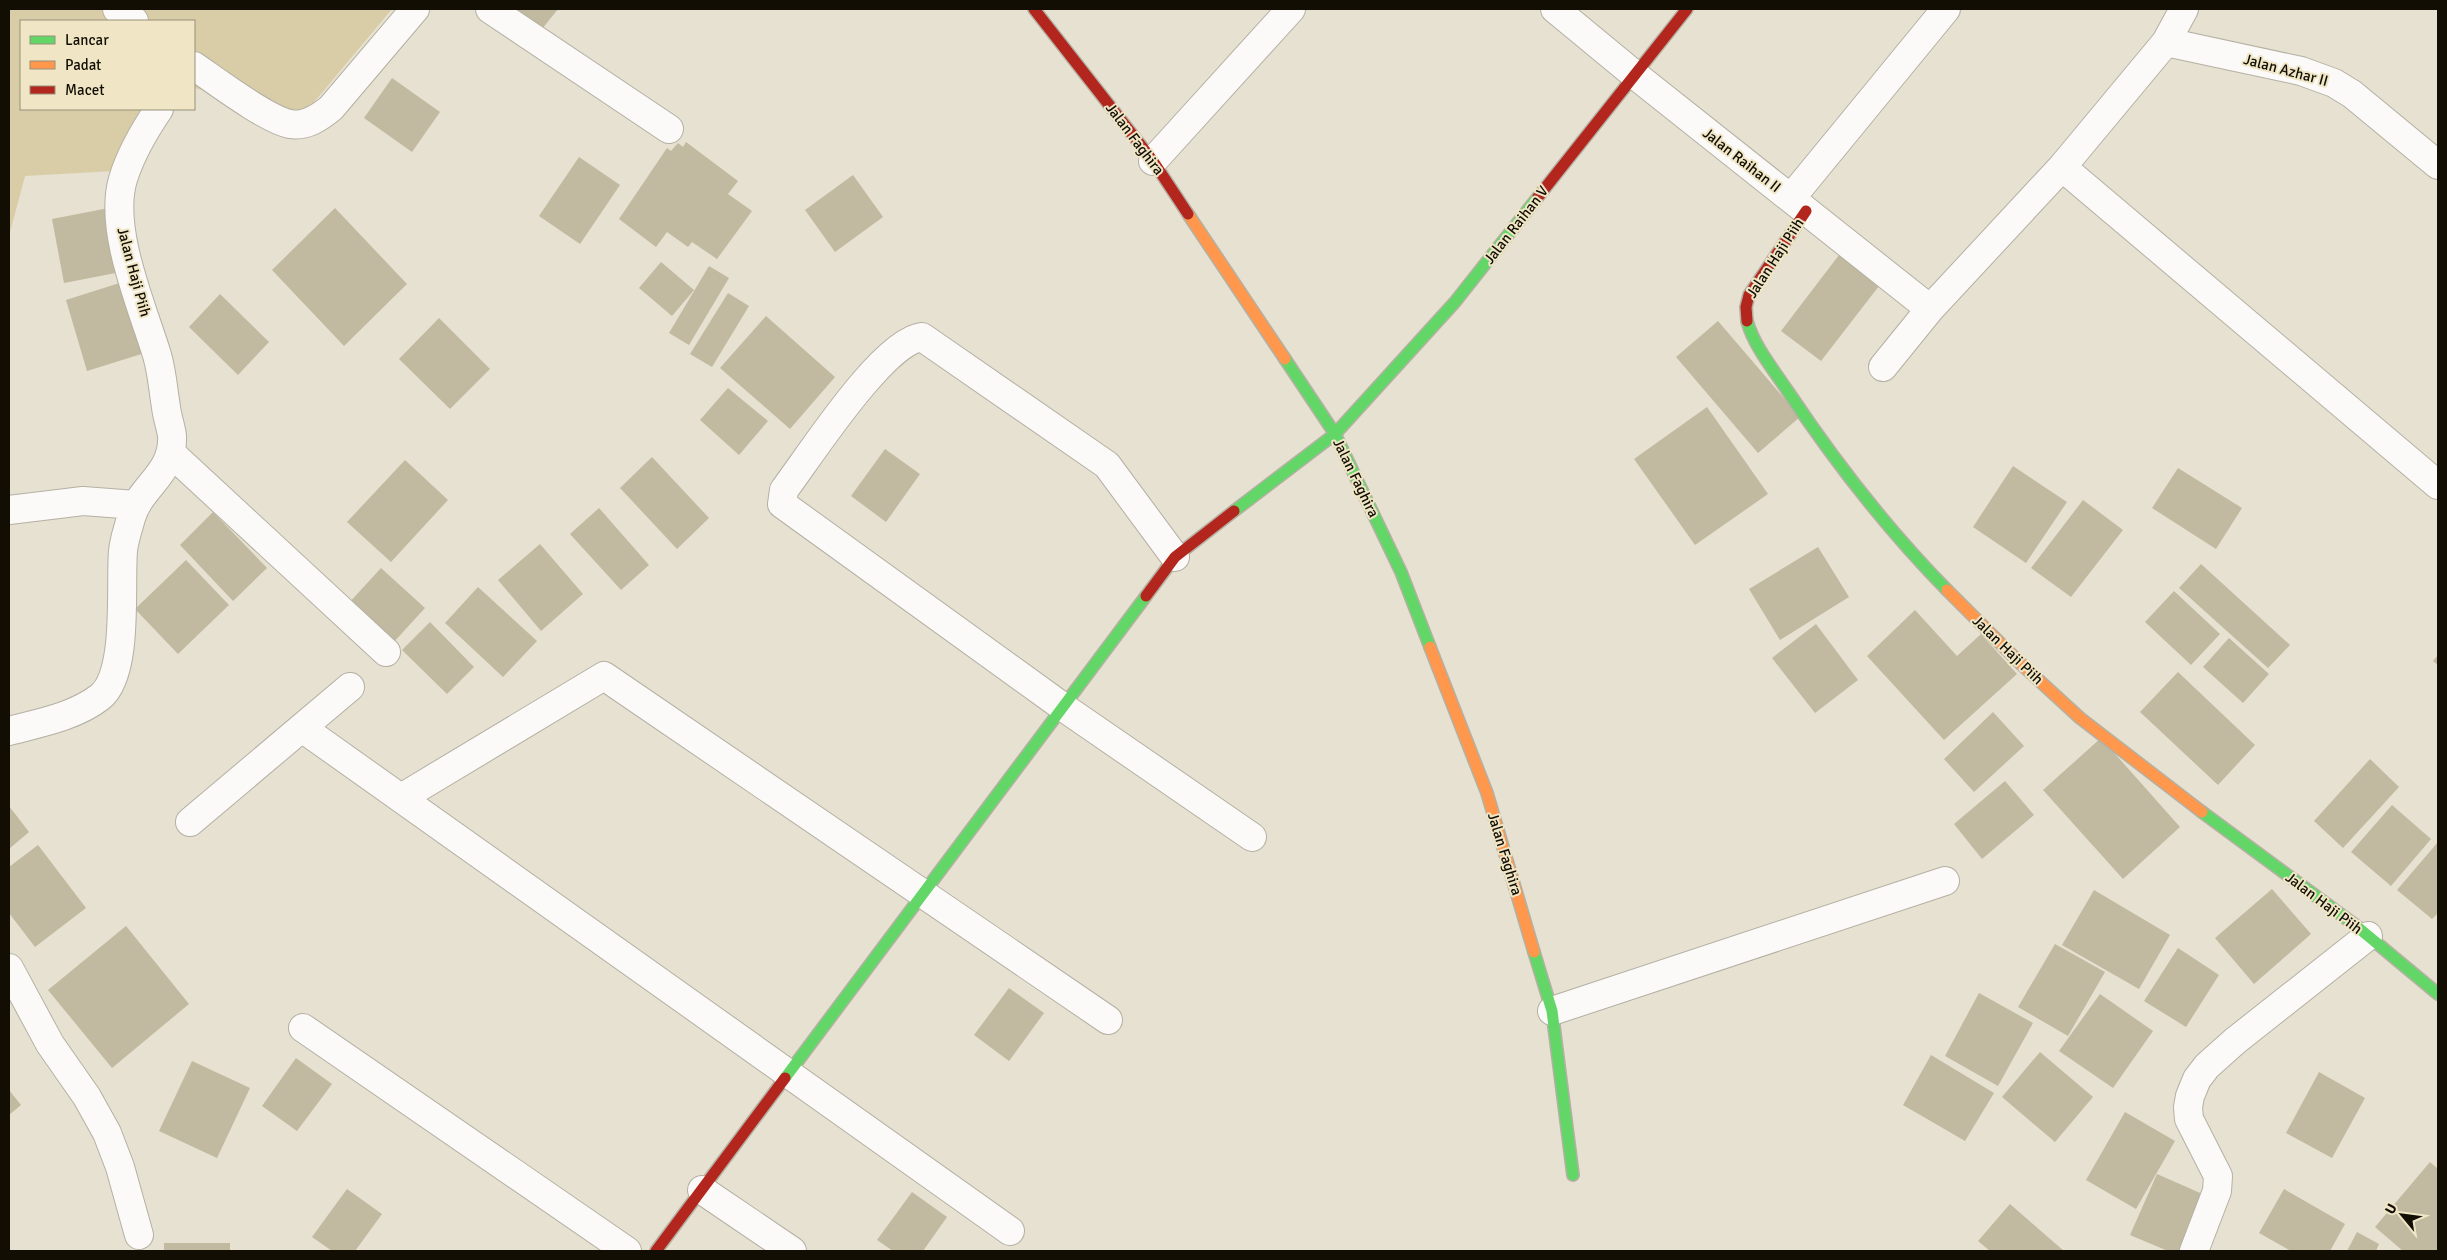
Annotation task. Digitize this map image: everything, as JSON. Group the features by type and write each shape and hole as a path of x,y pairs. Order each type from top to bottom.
{"street":[{"path":"117,9 133,20"},
{"path":"195,67 271,117 290,124 304,123 318,119 331,108 415,9"},
{"path":"490,9 669,130"},
{"name":"Jalan Faghira","path":"1034,9 1153,161 1335,434 1402,572 1487,793 1552,1011 1573,1176"},
{"path":"1153,161 1290,9"},
{"name":"Jalan Raihan II","path":"1556,9 1635,75 1930,309"},
{"name":"Jalan Raihan V","path":"656,1251 1175,557 1335,434 1455,302 1687,9"},
{"path":"1799,204 1946,9"},
{"path":"1883,367 1930,309 2062,167 2166,42 2184,9"},
{"name":"Jalan Azhar II","path":"2166,42 2301,71 2334,83 2352,94 2438,165"},
{"name":"Jalan Haji Piih","path":"158,110 140,138 123,181 120,225 128,265 156,354 172,435 172,454"},
{"path":"2062,167 2438,485"},
{"name":"Jalan Haji Piih","path":"1799,204 1749,295 1744,308 1746,322 1754,339 1822,442 1867,501 1935,578 2014,658 2094,729 2170,789 2368,936 2438,994"},
{"path":"1175,557 1107,465 922,337 913,338 901,346 866,379 784,490 782,504 1063,707 1252,837"},
{"path":"9,731 51,720 82,708 102,696 111,682 120,654 123,549 136,504 165,467 172,454 386,652"},
{"path":"9,510 84,501 136,504"},
{"path":"401,798 604,676 1108,1020"},
{"path":"190,822 350,687"},
{"path":"302,728 1010,1231"},
{"path":"1552,1011 1945,881"},
{"path":"2194,1251 2217,1191 2218,1176 2189,1120 2188,1107 2190,1096 2197,1079 2207,1066 2235,1041 2368,936"},
{"path":"9,968 45,1037 87,1097 106,1133 120,1167 139,1236"},
{"path":"303,1028 627,1251"},
{"path":"702,1190 792,1251"}],"shaded area":[{"path":"9,9 392,9 305,113 195,88 195,20 20,20 20,110 165,110 132,170 25,176 9,236"}],"building":[{"path":"514,9 558,9 542,29"},
{"path":"392,78 440,112 412,152 364,118"},
{"path":"686,142 738,181 728,194 752,211 717,259 692,242 688,247 667,232 656,247 619,219 667,148 671,151 678,143 683,147"},
{"path":"579,157 620,185 580,244 539,216"},
{"path":"853,175 883,217 835,252 805,210"},
{"path":"114,207 126,271 64,283 52,219"},
{"path":"335,208 407,284 344,346 272,270"},
{"path":"1839,255 1879,286 1821,361 1781,331"},
{"path":"661,262 694,290 672,316 639,288"},
{"path":"709,266 729,278 689,345 669,333"},
{"path":"129,280 151,351 87,371 66,300"},
{"path":"728,293 749,306 712,367 690,354"},
{"path":"220,294 269,342 238,375 189,327"},
{"path":"766,316 835,377 790,429 720,368"},
{"path":"439,318 490,369 450,409 399,359"},
{"path":"1718,321 1800,417 1758,453 1676,357"},
{"path":"728,388 768,421 739,455 700,420"},
{"path":"1707,407 1768,494 1695,545 1634,459"},
{"path":"885,449 920,474 886,522 851,496"},
{"path":"652,457 709,518 677,549 620,488"},
{"path":"405,460 448,500 391,562 347,522"},
{"path":"2013,466 2067,502 2026,563 1973,527"},
{"path":"2178,468 2242,508 2216,549 2152,508"},
{"path":"2083,500 2123,530 2071,597 2031,568"},
{"path":"599,508 649,565 621,590 570,534"},
{"path":"213,512 267,568 233,601 180,545"},
{"path":"540,544 583,594 541,631 498,580"},
{"path":"1818,547 1849,597 1780,640 1749,589"},
{"path":"186,560 229,605 178,654 135,609"},
{"path":"2201,564 2290,645 2268,668 2179,588"},
{"path":"381,568 425,608 392,644 348,604"},
{"path":"478,587 537,641 503,677 445,623"},
{"path":"2174,591 2220,634 2191,665 2145,622"},
{"path":"1915,610 1957,656 1981,634 2017,674 1944,740 1867,656"},
{"path":"430,622 474,667 447,694 402,650"},
{"path":"1816,624 1858,680 1815,713 1772,658"},
{"path":"2229,638 2269,674 2243,703 2203,667"},
{"path":"2438,655 2438,665 2433,661"},
{"path":"2178,672 2255,745 2218,785 2140,712"},
{"path":"1993,712 2024,746 1974,792 1944,759"},
{"path":"2101,738 2180,827 2123,879 2043,790"},
{"path":"2370,759 2399,787 2343,848 2314,821"},
{"path":"2005,781 2034,815 1982,859 1954,824"},
{"path":"2392,805 2431,839 2391,886 2351,852"},
{"path":"9,806 29,832 9,849"},
{"path":"2438,842 2438,913 2432,919 2397,890"},
{"path":"38,845 86,908 35,947 9,913 9,867"},
{"path":"2272,889 2311,934 2254,984 2215,938"},
{"path":"2094,890 2170,935 2139,989 2062,945"},
{"path":"126,926 189,1004 112,1068 48,990"},
{"path":"2055,944 2105,972 2068,1036 2018,1007"},
{"path":"2178,948 2219,975 2186,1027 2144,1001"},
{"path":"1009,988 1044,1013 1009,1061 974,1035"},
{"path":"1979,993 2033,1023 1998,1086 1945,1056"},
{"path":"2100,994 2153,1031 2113,1088 2059,1051"},
{"path":"2040,1052 2093,1097 2055,1142 2002,1097"},
{"path":"1931,1055 1994,1093 1965,1141 1903,1105"},
{"path":"296,1058 332,1084 297,1131 262,1106"},
{"path":"192,1061 250,1088 217,1158 159,1131"},
{"path":"2319,1072 2365,1098 2332,1158 2286,1133"},
{"path":"9,1090 21,1105 9,1115"},
{"path":"2125,1112 2175,1141 2136,1209 2086,1180"},
{"path":"2430,1162 2438,1169 2438,1251 2403,1251 2375,1227"},
{"path":"2157,1174 2207,1196 2182,1251 2168,1251 2130,1235"},
{"path":"347,1189 382,1214 355,1251 332,1251 312,1237"},
{"path":"2284,1189 2345,1224 2330,1251 2291,1251 2259,1233"},
{"path":"912,1192 947,1217 923,1251 893,1251 877,1240"},
{"path":"2010,1204 2064,1251 1990,1251 1978,1241"},
{"path":"2357,1232 2379,1244 2376,1251 2347,1251"},
{"path":"164,1243 230,1243 230,1251 164,1251"}],"traffic: fast":[{"path":"1234,511 1335,434 1455,302 1538,197"},
{"path":"1747,321 1764,357 1843,469 1903,543 1947,590"},
{"path":"1285,359 1335,434 1401,572 1430,647"},
{"path":"785,1078 1146,596"},
{"path":"2202,812 2355,925 2438,994"},
{"path":"1534,952 1552,1011 1573,1175"}],"traffic: slow":[{"path":"1188,214 1285,359"},
{"path":"1947,590 2020,663 2080,718 2202,812"},
{"path":"1430,647 1487,793 1534,952"}],"traffic: jam":[{"path":"1034,9 1153,161 1188,214"},
{"path":"1538,197 1687,9"},
{"path":"1747,321 1746,307 1749,295 1806,211"},
{"path":"1146,596 1175,557 1234,511"},
{"path":"656,1251 785,1078"}]}
